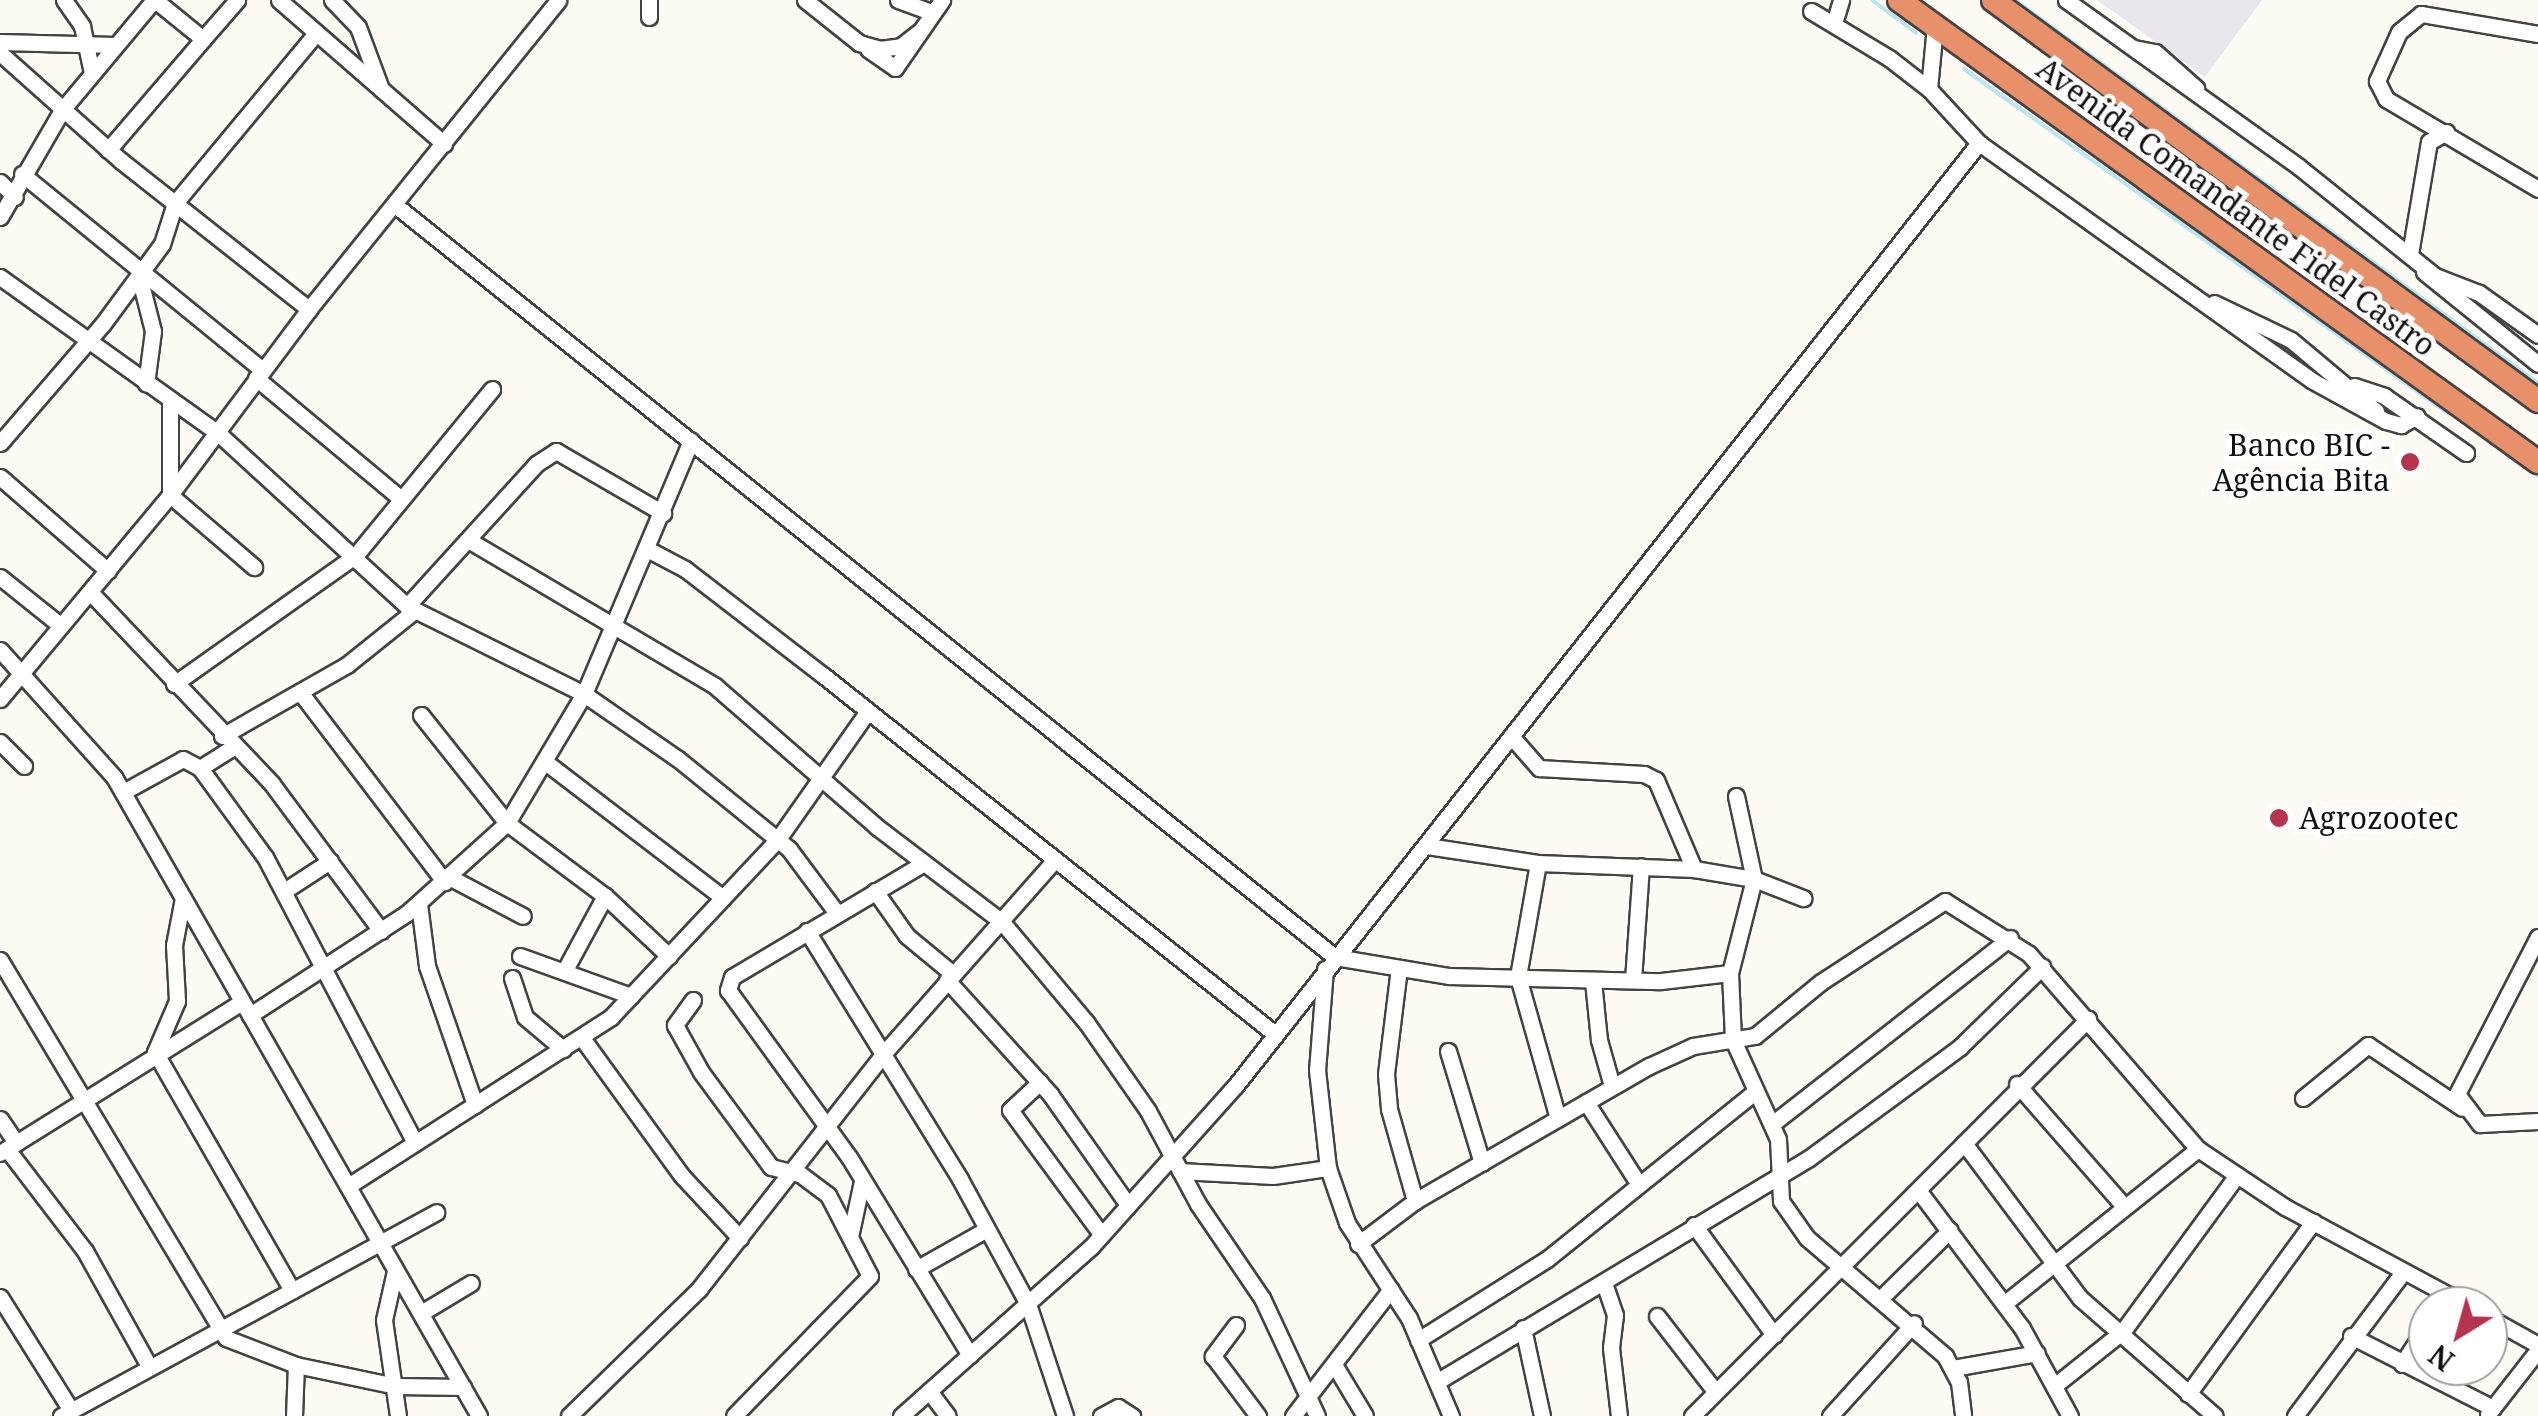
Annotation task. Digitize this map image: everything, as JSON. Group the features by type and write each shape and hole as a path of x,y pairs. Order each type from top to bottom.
{"highway":[{"name":"Avenida Comandante Fidel Castro","path":"1899,0 2538,462"},
{"name":"Avenida Comandante Fidel Castro","path":"1993,0 2538,400"}],"street":[{"path":"64,0 86,42 92,73"},
{"path":"0,217 15,198 22,174 62,110 154,0 203,39"},
{"path":"108,150 237,0"},
{"path":"279,0 444,144"},
{"path":"332,0 358,26 383,93"},
{"path":"0,698 219,434 309,309 558,0"},
{"path":"648,0 648,18"},
{"path":"805,0 896,68 937,6 898,0"},
{"path":"1835,20 1841,0"},
{"path":"2066,0 2406,250 2435,276 2480,293 2538,335"},
{"path":"1811,11 1835,20 1929,89 1980,144 2311,380 2401,426 2417,416"},
{"path":"2538,34 2444,13 2410,20 2381,63 2378,86 2386,98 2538,189"},
{"path":"1929,89 1935,26"},
{"path":"0,443 86,344 162,244 175,203 316,34"},
{"path":"0,42 115,45"},
{"path":"0,53 108,150 309,309"},
{"path":"2406,250 2429,142 2446,132"},
{"path":"900,1416 1028,1304 1128,1205 1176,1164 1330,963 1980,144"},
{"path":"22,174 259,374 400,500"},
{"path":"0,182 15,198"},
{"path":"394,204 1330,963 1593,981 1730,974"},
{"path":"2406,250 2437,288 2538,364"},
{"path":"139,275 153,332 146,384"},
{"path":"0,277 86,344 219,434 410,608 584,694 778,839 836,912"},
{"path":"2189,293 2291,340 2386,420"},
{"path":"2480,293 2508,338"},
{"path":"2345,382 2417,416 2466,453"},
{"path":"174,684 355,556 492,388"},
{"path":"170,400 170,495 254,567"},
{"path":"8,1148 156,1052 246,1009 381,931 448,880 507,824 548,764 584,694 649,550 691,441"},
{"path":"200,768 228,741 410,608 536,464 556,451 663,513"},
{"path":"0,478 108,570"},
{"path":"470,541 731,698 924,863 1002,922 1121,1070 1262,1298 1317,1416"},
{"path":"649,550 685,569 868,711 1052,862 1276,1034"},
{"path":"0,577 60,624"},
{"path":"91,593 228,741 330,861 381,931"},
{"path":"0,650 23,670 123,792 479,1416"},
{"path":"300,692 448,880 523,916"},
{"path":"348,1186 582,1038 632,996 778,839 868,711"},
{"path":"421,715 507,824 605,896 669,956"},
{"path":"1511,736 1539,768 1644,774 1656,780 1694,869"},
{"path":"0,742 24,766"},
{"path":"123,792 182,758 200,768 248,828 415,1144"},
{"path":"548,764 723,898"},
{"path":"1736,796 1754,879 1730,974 1733,1040 1772,1124 1786,1212 1841,1267 1914,1324 1953,1368 1963,1416"},
{"path":"1426,846 1538,863 1694,869 1754,879 1803,898"},
{"path":"284,891 330,861"},
{"path":"569,1416 699,1289 884,1053 1052,862"},
{"path":"924,863 836,912 727,985 749,1026 825,1125 862,1181 970,1355"},
{"path":"1538,863 1518,976 1558,1118"},
{"path":"1596,1014 1626,980 1640,866"},
{"path":"875,891 907,936 950,977 1040,1082 1128,1205"},
{"path":"566,968 605,896"},
{"path":"156,1052 177,1001 174,945 183,898"},
{"path":"1358,1244 1415,1201 1612,1086 1692,1046 1756,1036 1938,902 1953,903 2010,938 2042,967 2198,1149 2424,1286"},
{"path":"419,904 428,966 476,1105"},
{"path":"807,931 884,1053 1028,1304 1065,1416"},
{"path":"2462,1108 2458,1089 2538,937"},
{"path":"1772,1124 2010,938"},
{"path":"520,956 566,968 632,996"},
{"path":"0,960 84,1096 105,1145 218,1330 238,1346 296,1365 396,1386 462,1387"},
{"path":"1330,963 1317,1070 1328,1168 1358,1244 1391,1289 1438,1381 1451,1416"},
{"path":"1438,1381 1779,1175 1950,1056 2042,967"},
{"path":"1399,968 1386,1074 1388,1109 1415,1201"},
{"path":"512,978 525,1017 563,1048"},
{"path":"1593,981 1612,1086"},
{"path":"693,1000 675,1020 681,1041 772,1167 793,1172 828,1195 878,1209"},
{"path":"1692,1416 1918,1190 2017,1084 2088,1019"},
{"path":"582,1038 682,1176 740,1238"},
{"path":"2303,1098 2368,1045 2488,1125 2538,1121"},
{"path":"1448,1050 1482,1163"},
{"path":"156,1052 292,1290"},
{"path":"1040,1082 1010,1110 1102,1234"},
{"path":"2017,1084 2122,1204"},
{"path":"1418,1340 1546,1259 1754,1092"},
{"path":"1586,1102 1638,1183"},
{"path":"0,1119 8,1148 85,1250 150,1366"},
{"path":"1964,1143 2038,1233 2052,1262 2080,1298 2123,1331 2215,1416"},
{"path":"2005,1303 2122,1204 2198,1149"},
{"path":"1176,1164 1272,1176 1328,1168"},
{"path":"2054,1386 2123,1331 2238,1176"},
{"path":"850,1237 862,1181"},
{"path":"1918,1190 2005,1303 2070,1416"},
{"path":"734,1416 868,1281 870,1270 828,1195"},
{"path":"0,1297 66,1413 436,1212"},
{"path":"2188,1394 2313,1222"},
{"path":"1694,1225 1774,1334"},
{"path":"916,1269 987,1229"},
{"path":"1882,1297 1950,1230"},
{"path":"395,1271 384,1320 398,1416"},
{"path":"2295,1416 2351,1336 2404,1272"},
{"path":"421,1313 471,1282"},
{"path":"1604,1283 1615,1315 1610,1348 1619,1416"},
{"path":"1293,1416 1391,1289"},
{"path":"1658,1316 1715,1391"},
{"path":"1830,1416 1914,1324"},
{"path":"1236,1325 1212,1356 1258,1416"},
{"path":"1523,1328 1542,1416"},
{"path":"2351,1336 2490,1412 2538,1347 2508,1329"},
{"path":"1953,1368 2037,1353"},
{"path":"2402,1364 2408,1355"},
{"path":"294,1416 296,1365"},
{"path":"1335,1366 1366,1416"},
{"path":"929,1391 948,1416"},
{"path":"1101,1416 1118,1406 1132,1416"}],"shaded area":[{"path":"2097,0 2262,0 2205,77"}],"waterway":[{"path":"1872,0 1916,33"},
{"path":"2015,0 2538,383"},
{"path":"1964,69 2449,414"},
{"path":"2507,455 2538,476"}],"place":[{"name":"Banco BIC - Agência Bita","path":"2410,462"},
{"name":"Agrozootec","path":"2279,818"}]}
